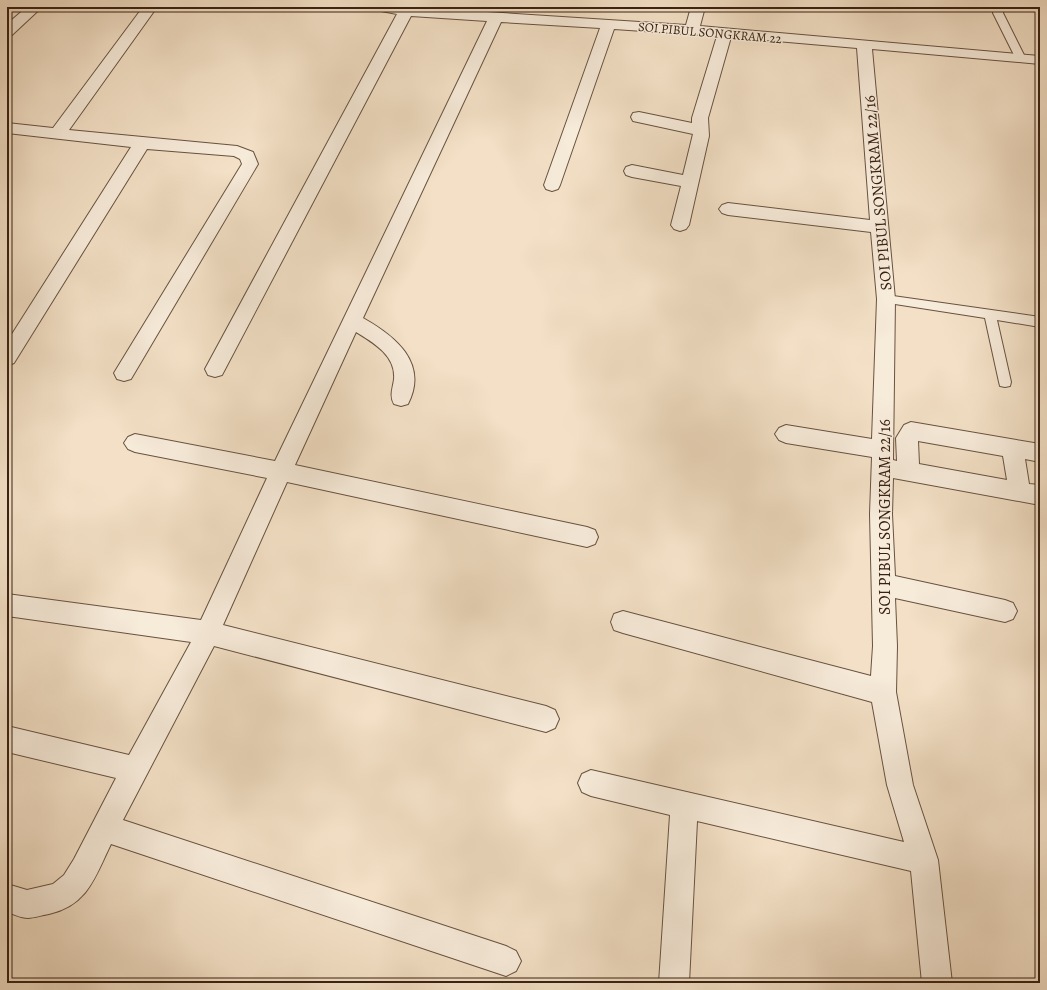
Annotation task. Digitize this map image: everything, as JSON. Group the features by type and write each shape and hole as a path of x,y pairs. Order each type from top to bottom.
{"street":[{"path":"7,32 35,7"},
{"path":"58,133 150,7"},
{"name":"SOI PIBUL SONGKRAM 22","path":"381,7 406,11 496,17 544,13 609,24 725,32 1040,60"},
{"path":"692,30 698,7"},
{"path":"215,369 406,11"},
{"path":"7,898 27,904 60,897 74,885 84,869 104,828 208,633 352,321 496,17"},
{"path":"552,185 609,24"},
{"path":"680,225 701,136 700,118 725,32"},
{"name":"SOI PIBUL SONGKRAM 22/16","path":"864,45 886,299 881,514 884,585 883,692 900,785 924,860 938,983"},
{"path":"639,117 700,130"},
{"path":"7,128 142,143 237,151 247,156 250,164 124,373"},
{"path":"7,358 142,143"},
{"path":"632,171 690,182"},
{"path":"728,208 879,227"},
{"path":"352,321 379,337 395,351 404,368 401,398"},
{"path":"908,472 907,438 911,431 1040,453"},
{"path":"786,434 882,459 908,472 1040,495"},
{"path":"135,443 282,471 587,537"},
{"path":"1013,448 1019,491"},
{"path":"884,585 1005,611"},
{"path":"7,605 208,633 546,719"},
{"path":"623,622 883,692"},
{"path":"7,739 136,770"},
{"path":"591,783 924,860"},
{"path":"674,983 684,804"},
{"path":"104,828 506,961"}],"lane":[{"path":"1000,7 998,13 1021,59"},
{"path":"886,299 1040,322"},
{"path":"990,314 1005,382"}]}
